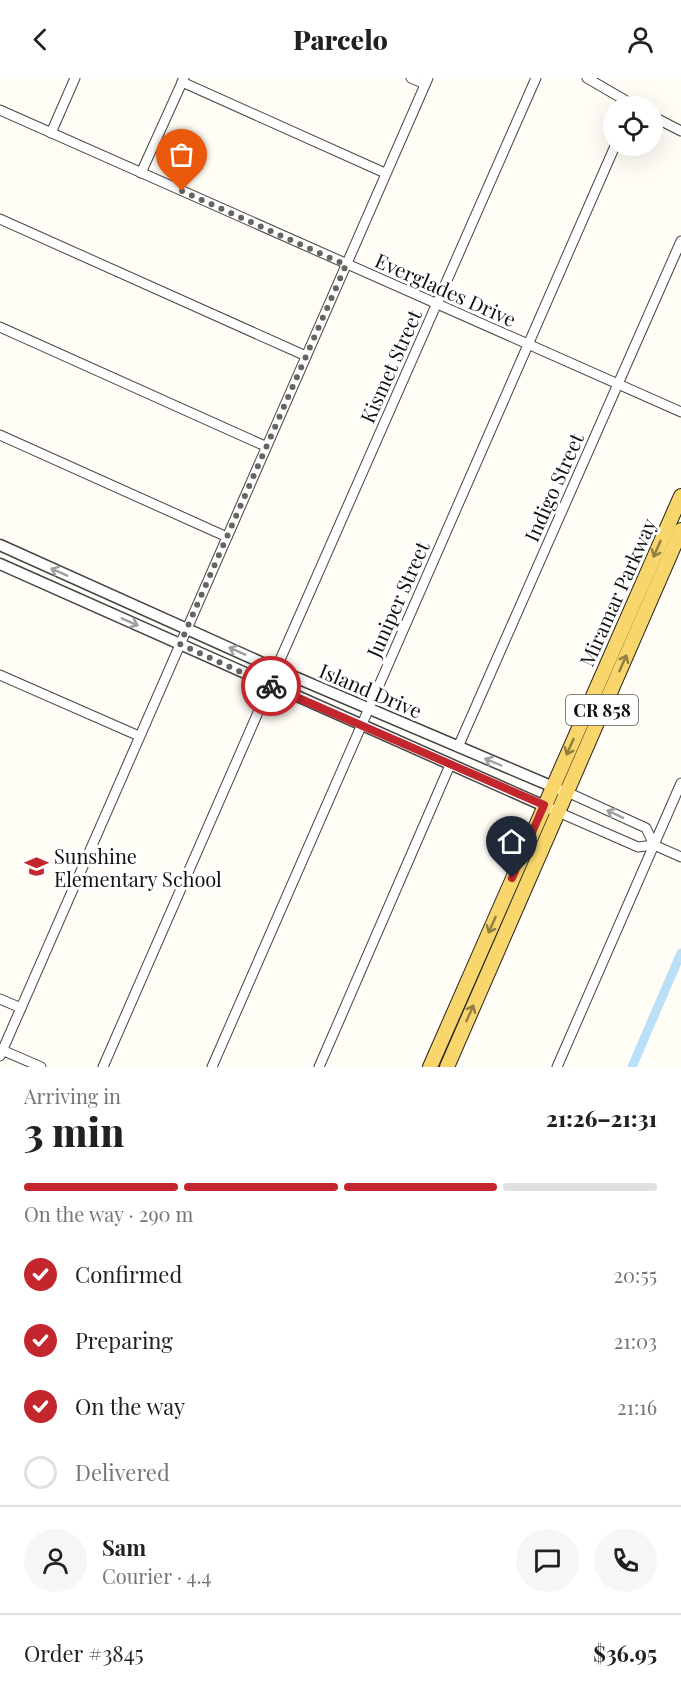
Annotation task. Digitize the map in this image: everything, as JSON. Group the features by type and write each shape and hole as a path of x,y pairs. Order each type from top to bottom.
{"main road":[{"name":"Miramar Parkway","path":"430,1067 681,496"},
{"name":"Miramar Parkway","path":"447,1067 681,531"}],"street":[{"path":"51,133 75,78"},
{"path":"41,1067 1,1053 426,81 411,78"},
{"name":"Kismet Street","path":"276,669 536,78"},
{"path":"587,78 617,96"},
{"path":"141,173 183,80 386,173"},
{"name":"Everglades Drive","path":"0,110 681,412"},
{"path":"663,122 681,131"},
{"name":"Juniper Street","path":"212,1067 611,156"},
{"path":"0,219 306,356"},
{"name":"Indigo Street","path":"458,747 681,242"},
{"path":"0,327 265,446"},
{"path":"0,435 227,537"},
{"name":"Island Drive","path":"0,545 276,669 567,792 646,828 654,845"},
{"name":"Island Drive","path":"0,564 638,848 654,845 681,857"},
{"path":"0,675 139,736"},
{"path":"103,1067 270,685"},
{"path":"319,1067 450,765"},
{"path":"557,1067 681,783"},
{"path":"0,999 21,1008"}],"waterway":[{"path":"632,1067 681,953"}],"way so far":[{"path":"182,191 346,265 180,644 271,686"}],"place":[{"name":"Sunshine Elementary School","path":"36,866"}],"route":[{"path":"271,686 544,805 512,878"}]}
